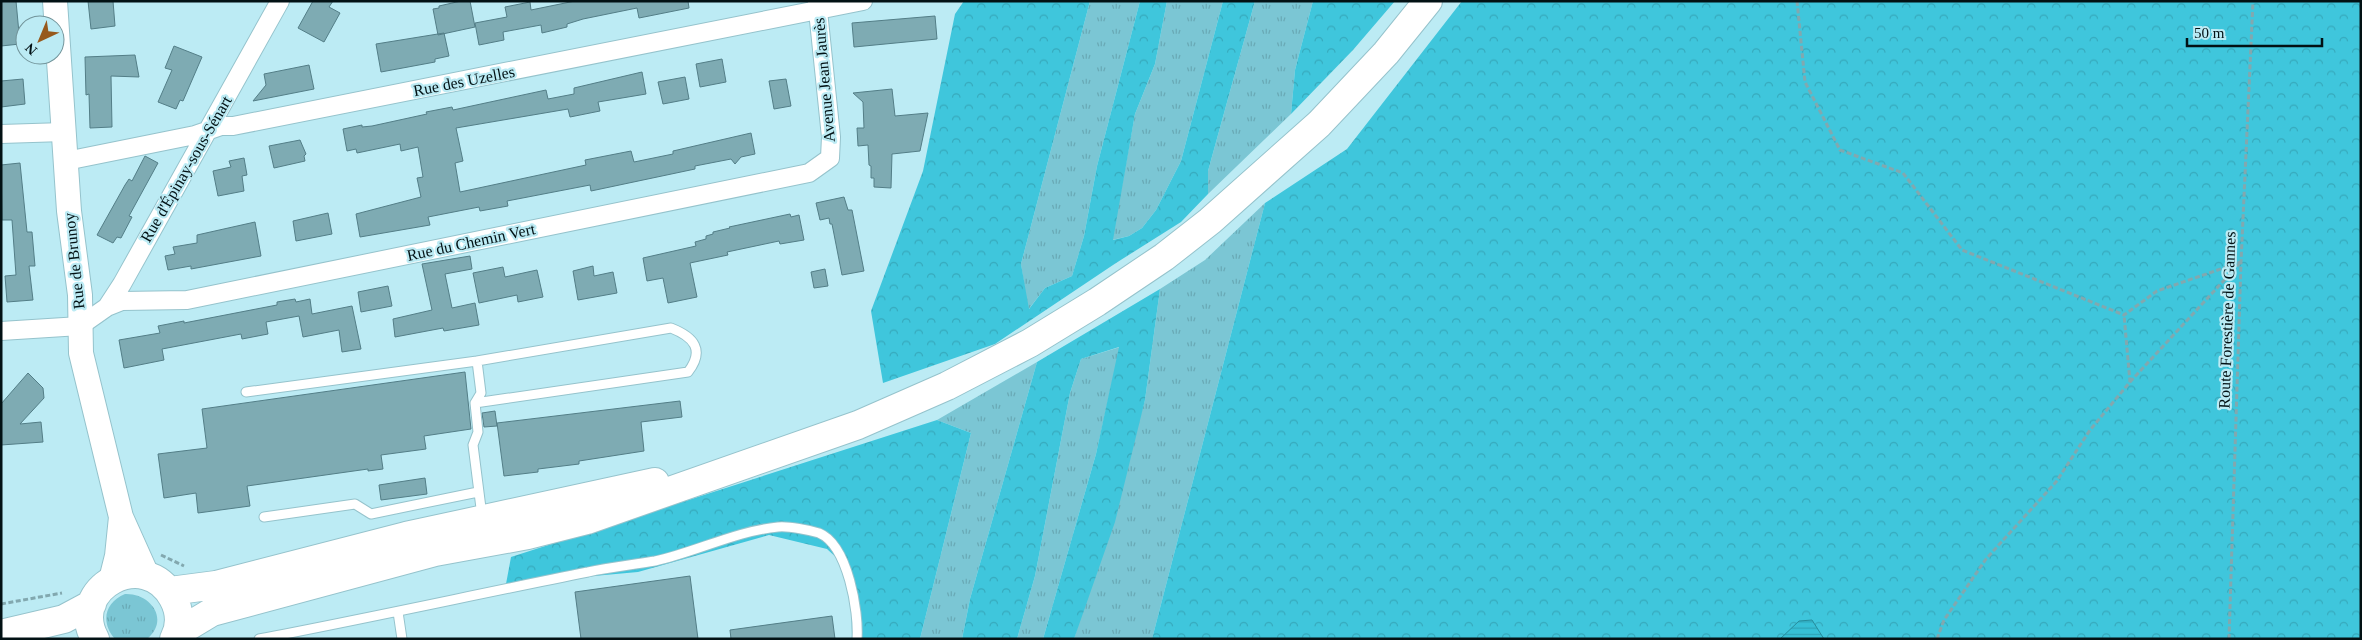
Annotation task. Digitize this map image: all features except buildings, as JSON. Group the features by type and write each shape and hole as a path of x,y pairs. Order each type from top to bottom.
{"main road":[{"path":"176,636 212,612 435,552 528,535 587,520 858,425 947,386 1030,343 1097,302 1164,256 1266,173 1319,124 1380,60 1428,1"},
{"path":"170,591 216,585 406,536 602,492 742,465"},
{"path":"95,639 89,618 96,594 111,580 129,574 150,563 160,581 170,591 177,604 179,618 176,636"},
{"path":"1,634 64,618 92,604"}],"street":[{"name":"Rue de Brunoy","path":"55,1 69,211 80,295 81,353 120,517 117,556 111,580"},
{"name":"Rue d'Épinay-sous-Sénart","path":"80,326 107,307 122,284 280,1"},
{"name":"Rue des Uzelles","path":"66,161 195,135 210,129 818,6 863,1"},
{"name":"Avenue Jean Jaurès","path":"818,6 832,137 830,158"},
{"path":"1,134 64,132"},
{"name":"Rue du Chemin Vert","path":"107,307 122,301 187,300 790,177 809,173 830,158"},
{"path":"1,331 80,326"},
{"name":"Rue de Brunoy","path":"120,517 150,563"}],"lane":[{"path":"246,392 477,361 671,328 687,334 696,348 696,361 688,372 475,402"},
{"path":"477,361 481,393 475,402 478,432 473,446 483,519"},
{"path":"264,517 355,504 371,514 478,492"},
{"path":"259,639 398,612 590,571 655,560 743,534 780,527 820,534 834,546 846,569 853,594 858,626 857,639"},
{"path":"398,612 402,639"}],"path":[{"path":"1797,1 1805,82 1840,150 1903,173 1962,250 2124,315"},
{"name":"Route Forestière de Gannes","path":"2229,639 2241,262 2253,1"},
{"path":"2124,315 2157,291 2241,262"},
{"path":"1937,639 1944,620 1986,559 2056,482 2090,430 2130,382 2241,262"},
{"path":"2124,315 2130,382"},
{"path":"150,563 188,568"},
{"path":"1,604 58,594"}],"green space":[{"path":"964,1 1090,1 1021,264 1029,309 1045,288 1072,276 1084,236 1097,166 1140,1 1167,1 1155,64 1135,114 1113,240 1129,236 1142,228 1156,210 1181,161 1223,1 1255,1 1208,171 1208,194 1181,222 995,344 883,383 871,311 923,171 955,14"},
{"path":"1090,1 1140,1 1097,166 1084,236 1072,276 1045,288 1028,310 1021,264"},
{"path":"1167,1 1223,1 1181,161 1156,210 1142,228 1129,236 1112,240 1135,114 1155,64"},
{"path":"1255,1 1313,1 1295,70 1291,114 1208,194 1208,171"},
{"path":"1313,1 1395,1 1353,50 1291,114 1295,70"},
{"path":"1462,1 2361,1 2361,639 1152,639 1265,203 1347,149"},
{"path":"1265,203 1152,639 1074,639 1145,400 1160,289 1205,260"},
{"path":"1160,289 1145,400 1115,522 1074,639 1043,639 1096,454 1119,347 1081,359 1070,393 1035,576 1017,639 962,639 970,599 1037,362"},
{"path":"1120,347 1096,454 1043,639 1017,639 1035,576 1070,393 1081,359"},
{"path":"1037,362 970,599 962,639 920,639 971,433 937,420"},
{"path":"937,420 971,433 920,639 852,639 851,571 827,549 769,535 638,572 506,584 511,557"},
{"path":"125,594 143,598 154,609 157,616 157,624 154,632 147,639 115,639 110,633 106,619 109,607"}],"shaded area":[{"path":"1812,620 1824,639 1780,639 1799,621"}]}
